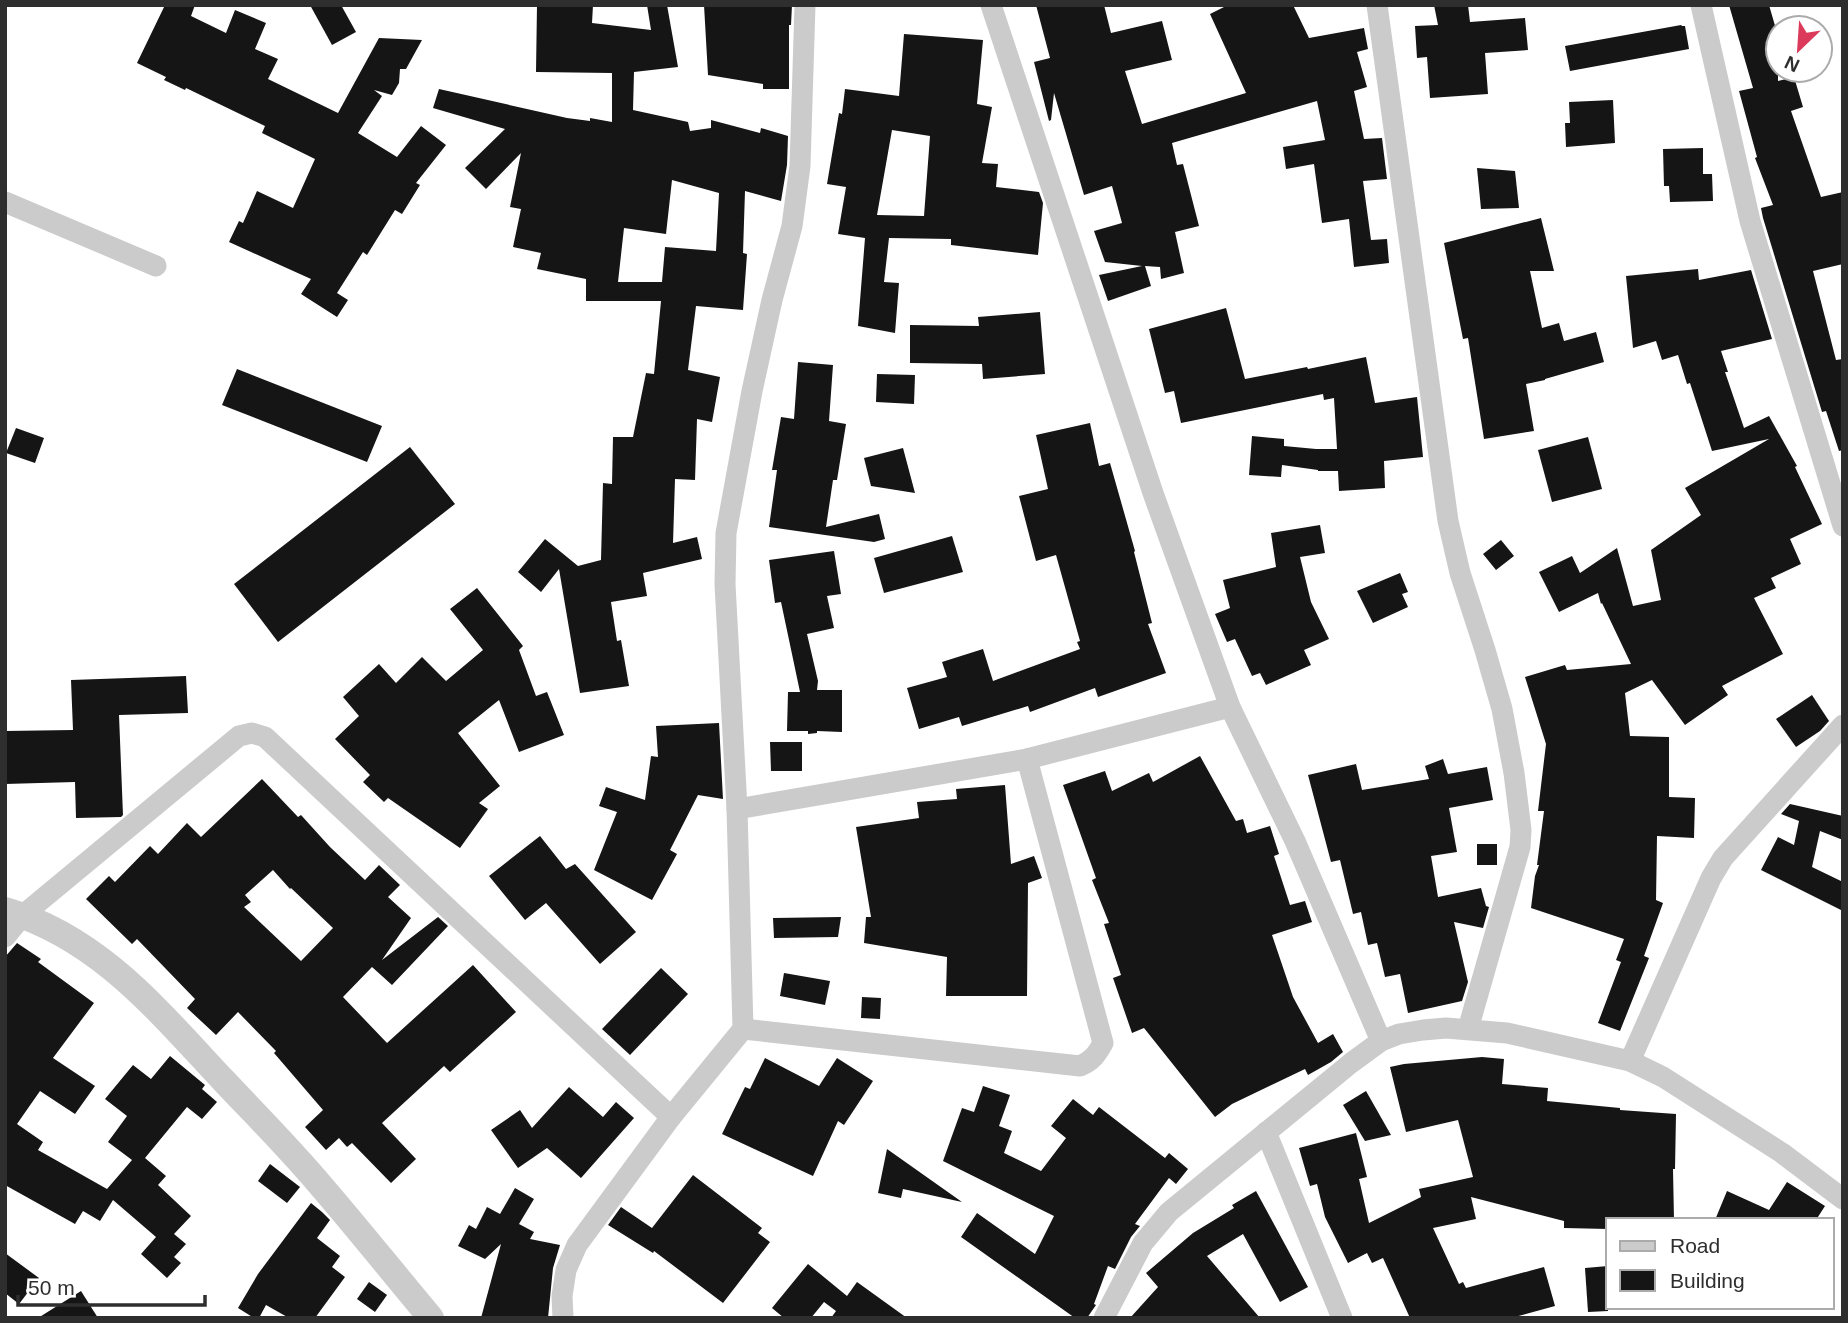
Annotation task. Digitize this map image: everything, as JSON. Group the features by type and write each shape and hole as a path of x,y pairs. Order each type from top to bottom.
{"street":[{"path":"563,1318 562,1296 566,1270 577,1245 671,1117 743,1029 737,809 725,584 726,533 752,391 792,226 800,166 806,5"},
{"path":"991,5 1153,494 1230,708 1296,841 1381,1041"},
{"path":"1377,5 1448,521 1460,573 1502,709 1521,830 1520,847 1468,1029"},
{"path":"1701,5 1750,221 1843,526"},
{"path":"5,202 156,267"},
{"path":"737,809 1027,759 1230,708"},
{"path":"1630,1061 1711,878 1723,858 1843,725"},
{"path":"5,937 14,913 239,736 252,733 265,737 671,1117"},
{"path":"743,1029 1080,1066 1089,1062 1103,1043 1027,759"},
{"path":"14,913 64,934 94,953 153,1005 320,1185 431,1318"},
{"path":"1104,1318 1143,1243 1169,1212 1381,1041 1399,1034 1423,1030 1468,1029 1507,1034 1630,1061 1663,1076 1772,1146 1843,1199"},
{"path":"1266,1132 1342,1318"}],"building":[{"path":"165,5 195,5 191,16 226,33 235,10 266,23 255,49 278,59 268,79 338,113 379,38 422,40 406,69 400,69 399,83 392,95 374,90 382,96 358,133 397,157 421,126 446,145 416,183 420,185 402,214 395,210 367,255 363,252 337,293 348,300 337,317 301,294 311,279 229,242 239,221 243,223 257,191 293,208 315,159 262,133 265,126 164,80 166,77 137,63"},
{"path":"310,5 341,5 356,32 332,45"},
{"path":"537,5 593,5 592,23 651,30 647,5 667,5 678,67 634,72 633,110 688,122 690,131 711,128 711,120 760,133 761,128 788,136 787,165 781,201 745,191 743,253 747,254 743,310 696,306 688,370 720,377 712,422 697,419 695,480 675,479 673,543 697,537 702,559 643,573 647,596 611,602 617,641 621,640 629,686 580,693 559,569 541,592 518,572 545,539 578,566 601,560 603,483 612,484 613,437 633,437 646,373 654,374 661,301 586,301 586,279 537,269 541,253 513,247 521,209 510,207 521,153 486,189 465,168 505,129 433,108 439,89 567,118 612,122 612,73 536,72","holes":["672,180 719,193 716,251 665,247 662,282 618,282 624,228 666,234"]},
{"path":"704,5 792,5 789,25 789,89 763,89 763,84 708,75"},
{"path":"1036,5 1104,5 1111,33 1162,21 1172,60 1125,71 1142,124 1246,93 1210,14 1228,5 1293,5 1309,38 1364,28 1368,49 1357,52 1367,87 1354,91 1364,139 1382,138 1387,179 1363,181 1371,240 1387,239 1389,263 1354,267 1349,219 1322,223 1314,164 1286,169 1283,147 1325,140 1317,101 1172,143 1177,165 1183,164 1199,226 1175,232 1184,273 1161,279 1160,267 1145,266 1151,286 1108,301 1099,275 1142,266 1105,262 1094,231 1122,223 1112,186 1084,195 1054,93 1049,121 1034,62 1050,58"},
{"path":"1434,5 1468,5 1470,22 1525,18 1528,50 1485,53 1488,94 1430,98 1427,57 1417,58 1415,26 1438,25"},
{"path":"1729,5 1769,5 1772,14 1764,14 1764,84 1796,84 1803,107 1791,111 1821,197 1843,192 1843,264 1813,271 1836,360 1843,359 1843,450 1839,451 1826,411 1822,412 1763,218 1761,208 1773,205 1755,158 1757,157 1739,91 1753,88"},
{"path":"1685,26 1689,49 1570,71 1565,46"},
{"path":"904,34 983,40 977,104 992,107 982,163 998,164 996,187 1039,192 1043,203 1038,255 951,245 951,239 889,238 884,282 899,283 895,333 858,326 865,238 838,234 846,187 827,184 845,89 899,96","holes":["892,130 930,136 924,216 877,215"]},
{"path":"1613,100 1615,143 1566,147 1565,123 1570,123 1569,102"},
{"path":"1703,148 1703,174 1712,174 1713,201 1670,202 1669,186 1664,186 1663,149"},
{"path":"1477,168 1515,171 1519,208 1481,209"},
{"path":"1541,218 1554,271 1530,271 1542,328 1559,323 1564,341 1596,332 1604,362 1526,384 1534,431 1484,439 1468,338 1463,339 1444,243"},
{"path":"1698,269 1699,280 1751,270 1772,339 1721,351 1728,372 1725,372 1744,428 1769,416 1797,466 1795,467 1822,524 1790,539 1801,564 1771,578 1776,588 1754,598 1783,654 1722,686 1728,695 1685,725 1652,680 1625,693 1630,736 1669,737 1669,797 1695,798 1694,838 1657,836 1656,900 1663,903 1644,956 1649,958 1620,1031 1598,1023 1621,962 1616,960 1624,939 1531,908 1539,865 1544,811 1538,811 1546,744 1525,677 1565,665 1567,670 1631,664 1598,593 1559,612 1539,572 1572,556 1580,573 1617,548 1633,606 1661,600 1651,550 1701,515 1685,488 1769,439 1712,451 1678,355 1662,360 1656,341 1633,348 1626,276"},
{"path":"1226,308 1245,379 1366,357 1375,403 1417,397 1423,457 1384,461 1385,488 1339,491 1338,471 1318,471 1282,465 1281,477 1249,475 1252,436 1284,439 1284,446 1337,449 1334,398 1324,400 1323,394 1181,423 1174,391 1165,393 1149,329"},
{"path":"1040,312 1045,374 983,379 982,364 910,363 910,325 979,326 978,317"},
{"path":"798,362 833,365 829,421 846,424 826,527 879,514 885,539 874,542 769,527 777,470 772,470 781,417 794,419"},
{"path":"237,369 382,426 367,462 222,405"},
{"path":"877,374 915,375 914,404 876,402"},
{"path":"1090,423 1099,466 1110,463 1152,623 1148,624 1166,673 1098,697 1095,688 1030,712 1028,706 962,726 959,717 919,729 907,688 947,677 942,662 983,649 993,681 1080,649 1056,555 1036,561 1019,496 1048,489 1036,435"},
{"path":"16,428 44,438 35,463 6,453"},
{"path":"1588,437 1602,489 1552,502 1538,450"},
{"path":"410,447 455,504 278,642 234,584"},
{"path":"903,448 915,493 871,486 864,458"},
{"path":"1320,525 1325,553 1300,557 1311,602 1329,639 1304,650 1311,665 1266,685 1260,673 1252,676 1235,639 1227,642 1215,614 1230,608 1223,580 1276,567 1271,533"},
{"path":"952,536 963,572 884,593 874,558"},
{"path":"1501,540 1514,556 1496,570 1483,554"},
{"path":"834,551 841,594 827,596 834,628 807,634 818,681 817,690 842,690 842,732 817,731 808,734 808,731 787,731 788,692 800,692 781,602 775,603 769,560"},
{"path":"1400,573 1408,592 1402,594 1408,607 1373,623 1357,591"},
{"path":"477,588 523,646 519,650 536,696 547,692 564,735 519,752 499,700 458,733 500,786 479,803 488,809 460,848 388,798 384,802 363,782 370,775 335,739 359,716 343,697 379,664 396,683 422,657 446,681 483,650 450,609"},
{"path":"186,676 188,713 119,715 121,817 76,818 75,782 5,784 5,731 73,730 71,680"},
{"path":"1812,695 1829,721 1820,731 1796,747 1776,719"},
{"path":"719,723 723,799 698,795 670,850 677,854 652,900 594,870 617,812 599,806 606,787 645,800 651,756 658,757 656,726"},
{"path":"770,742 802,742 802,771 771,771"},
{"path":"1200,756 1236,821 1243,819 1247,833 1270,826 1279,854 1274,856 1290,905 1305,901 1312,922 1272,935 1293,997 1318,1043 1333,1034 1343,1052 1308,1075 1305,1069 1232,1104 1215,1117 1144,1028 1132,1033 1113,978 1121,975 1104,924 1109,923 1092,880 1096,878 1063,785 1105,771 1112,791 1149,773 1153,782"},
{"path":"1443,759 1448,774 1487,767 1493,800 1449,808 1457,852 1431,856 1438,897 1481,888 1486,906 1489,907 1483,928 1454,922 1468,982 1462,1001 1408,1013 1400,974 1385,977 1377,943 1368,945 1361,912 1353,914 1340,860 1331,862 1308,775 1356,764 1362,790 1429,779 1425,766"},
{"path":"262,779 365,880 379,865 400,885 388,897 411,918 382,960 438,917 448,926 392,985 372,967 343,997 387,1043 473,965 516,1012 450,1072 444,1066 382,1123 416,1159 391,1183 352,1143 347,1147 339,1138 326,1150 305,1127 323,1110 274,1053 276,1051 238,1012 216,1035 187,1008 195,999 137,939 132,944 86,899 109,876 115,882 150,846 158,854 187,823 201,837","holes":["273,870 333,928 301,961 244,907 251,902 245,895"]},
{"path":"1005,785 1011,864 1034,856 1042,878 1028,883 1027,996 946,996 947,957 864,943 866,917 871,917 856,827 919,818 917,802 957,799 956,789"},
{"path":"1790,804 1843,816 1843,840 1820,831 1812,867 1843,882 1843,911 1761,870 1778,837 1794,845 1799,821 1781,814"},
{"path":"540,836 566,869 575,864 636,932 600,964 546,903 525,920 489,876"},
{"path":"1477,844 1497,844 1497,865 1477,865"},
{"path":"841,917 838,937 774,938 773,918"},
{"path":"17,943 41,959 38,962 94,1003 53,1058 95,1086 75,1114 40,1091 17,1124 43,1142 38,1150 107,1189 132,1160 108,1142 127,1116 105,1099 133,1065 151,1079 170,1056 205,1085 202,1089 217,1102 202,1119 187,1107 145,1158 166,1176 158,1185 191,1216 174,1234 186,1244 174,1257 181,1263 167,1278 141,1254 156,1237 113,1200 100,1221 83,1211 75,1224 5,1185 5,957"},
{"path":"661,968 688,994 630,1055 602,1029"},
{"path":"784,973 830,981 825,1005 780,996"},
{"path":"862,997 881,998 880,1019 861,1018"},
{"path":"1482,1057 1504,1059 1502,1084 1548,1088 1547,1101 1676,1114 1674,1218 1606,1218 1606,1229 1564,1228 1564,1221 1471,1197 1476,1219 1433,1228 1459,1284 1463,1282 1466,1288 1544,1267 1555,1306 1511,1318 1410,1318 1383,1258 1372,1263 1367,1253 1348,1263 1325,1217 1317,1184 1310,1186 1299,1148 1356,1133 1367,1177 1359,1179 1369,1223 1421,1197 1419,1189 1473,1177 1458,1120 1406,1132 1390,1067"},
{"path":"765,1058 819,1086 837,1058 873,1081 844,1125 838,1121 813,1176 722,1134 745,1087 750,1089"},
{"path":"983,1086 1010,1095 999,1126 1012,1131 1004,1153 1041,1171 1066,1138 1051,1126 1073,1099 1093,1115 1099,1107 1165,1158 1169,1153 1188,1169 1176,1184 1169,1178 1135,1224 1140,1226 1131,1237 1115,1269 1108,1266 1094,1304 1096,1305 1087,1318 1075,1318 961,1237 977,1213 1035,1254 1054,1216 943,1161 962,1108 974,1112"},
{"path":"569,1087 603,1117 616,1102 634,1118 581,1178 547,1148 518,1168 491,1130 520,1110 532,1128"},
{"path":"1366,1091 1391,1135 1365,1141 1343,1105"},
{"path":"887,1149 962,1202 903,1189 901,1198 878,1193"},
{"path":"270,1164 300,1187 287,1203 258,1181"},
{"path":"693,1175 762,1228 758,1233 770,1242 723,1303 654,1251 653,1253 608,1225 621,1207 652,1228"},
{"path":"1787,1182 1825,1206 1817,1218 1716,1218 1727,1191 1769,1210"},
{"path":"515,1188 534,1199 519,1224 534,1232 530,1239 560,1245 553,1268 548,1318 481,1318 501,1244 485,1259 458,1246 469,1225 476,1229 487,1207 500,1214"},
{"path":"1256,1191 1308,1287 1280,1302 1243,1234 1207,1256 1260,1318 1130,1318 1158,1287 1146,1273 1193,1233"},
{"path":"311,1203 330,1220 317,1238 340,1256 332,1267 345,1277 315,1318 289,1318 266,1305 259,1318 254,1318 238,1308 258,1274"},
{"path":"5,1253 39,1278 19,1304 5,1293"},
{"path":"808,1264 847,1296 857,1282 907,1318 831,1318 836,1311 824,1302 811,1318 784,1318 772,1308"},
{"path":"1606,1266 1608,1311 1588,1312 1585,1268"},
{"path":"369,1282 387,1295 375,1312 357,1299"},
{"path":"81,1291 98,1318 38,1318"}]}
